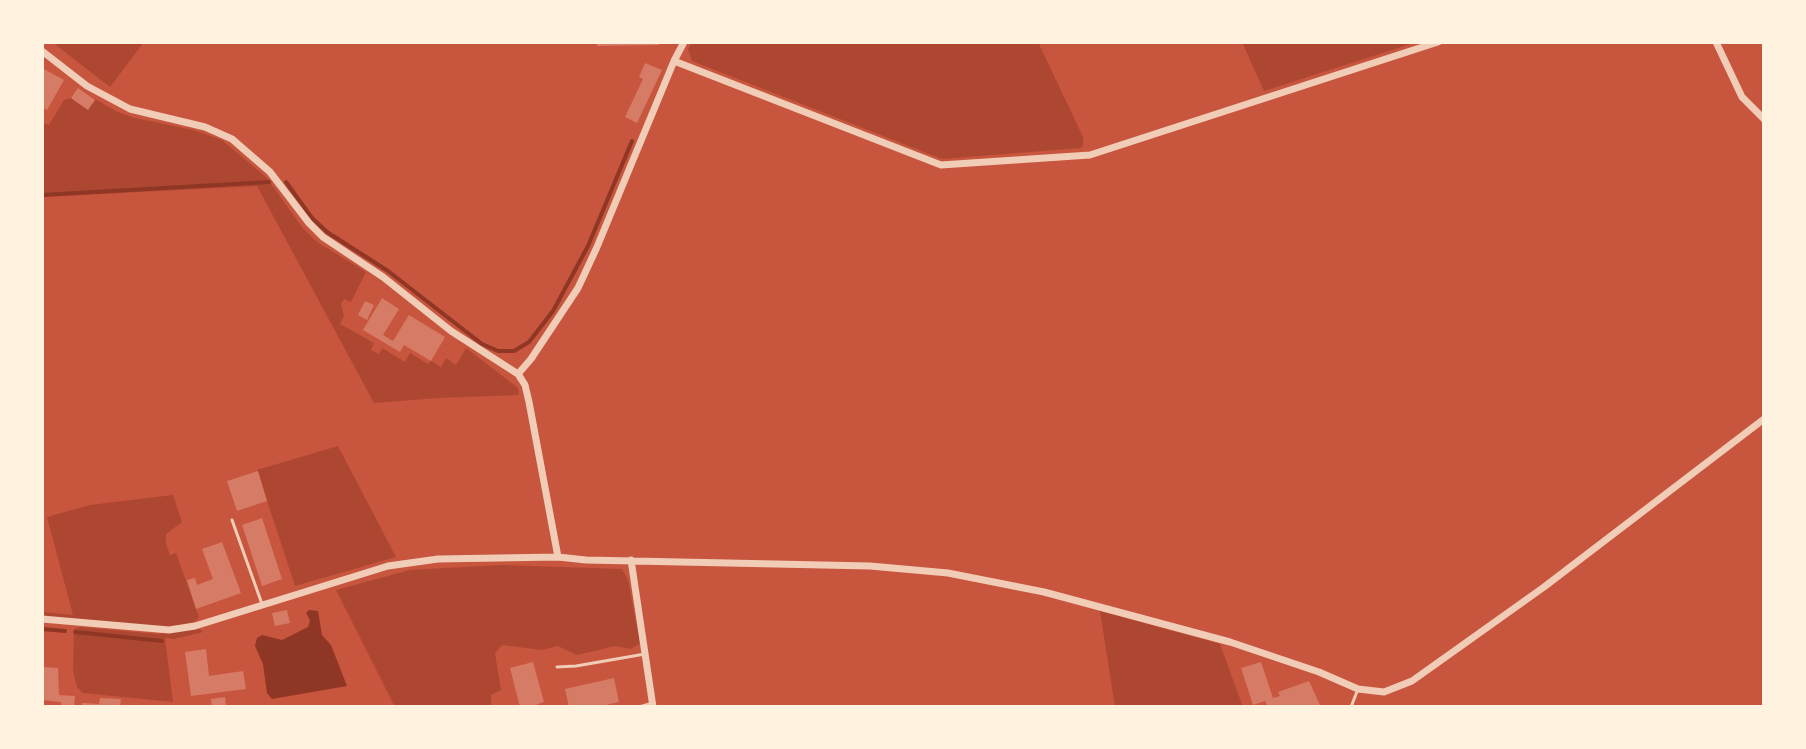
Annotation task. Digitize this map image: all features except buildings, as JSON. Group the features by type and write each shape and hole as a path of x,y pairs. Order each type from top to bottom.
{"street":[{"path":"518,374 578,288 684,42"},
{"path":"674,61 941,165 1090,155 1438,42"},
{"path":"1716,42 1742,97 1764,119"},
{"path":"42,51 87,86 130,109 218,131 232,139 270,172 323,237 383,277 451,331 518,374 525,385 529,402 558,557"},
{"path":"42,619 169,630 195,626 388,566 438,559 558,557 820,563 948,573 1044,592 1230,642 1319,672 1358,689 1384,692 1412,681 1544,587 1764,419"},
{"path":"631,560 653,705"}],"lane":[{"path":"232,520 262,604"},
{"path":"557,667 645,654"},
{"path":"1351,707 1358,689"},
{"path":"639,707 653,705"}],"shaded area":[{"path":"52,42 144,42 110,87"},
{"path":"692,42 1038,42 1083,137 1083,146 942,159 692,61 688,49"},
{"path":"1242,42 1417,42 1264,91"},
{"path":"71,98 88,110 95,99 135,118 193,130 222,140 267,178 302,227 317,242 366,272 351,302 344,299 341,304 344,316 340,324 374,343 371,350 379,354 382,348 405,362 410,353 428,364 431,361 441,367 446,358 456,365 466,348 518,388 519,395 374,403 257,186 42,197 42,122 49,125 64,100"},
{"path":"338,446 396,557 295,586 257,470"},
{"path":"173,495 182,522 166,534 166,544 170,555 176,553 199,617 194,622 170,627 42,616 42,612 73,615 47,517 90,505"},
{"path":"501,565 622,569 628,580 640,643 631,649 615,646 577,655 558,646 542,650 502,645 495,653 501,690 491,695 491,707 395,707 336,590 410,570"},
{"path":"309,610 318,611 322,635 331,645 347,686 272,699 267,693 263,664 255,646 257,638 262,635 282,640 308,627 310,620 306,613"},
{"path":"1100,611 1220,644 1243,707 1115,707"},
{"path":"74,629 157,634 200,629 203,632 165,638 173,702 83,693 77,687 73,671"}],"waterway":[{"path":"286,182 312,218 327,232 388,271 482,344 498,351 514,351 529,342 553,311 588,246 632,141"},
{"path":"42,195 269,182"},
{"path":"42,629 65,631"},
{"path":"75,632 162,641"}]}
